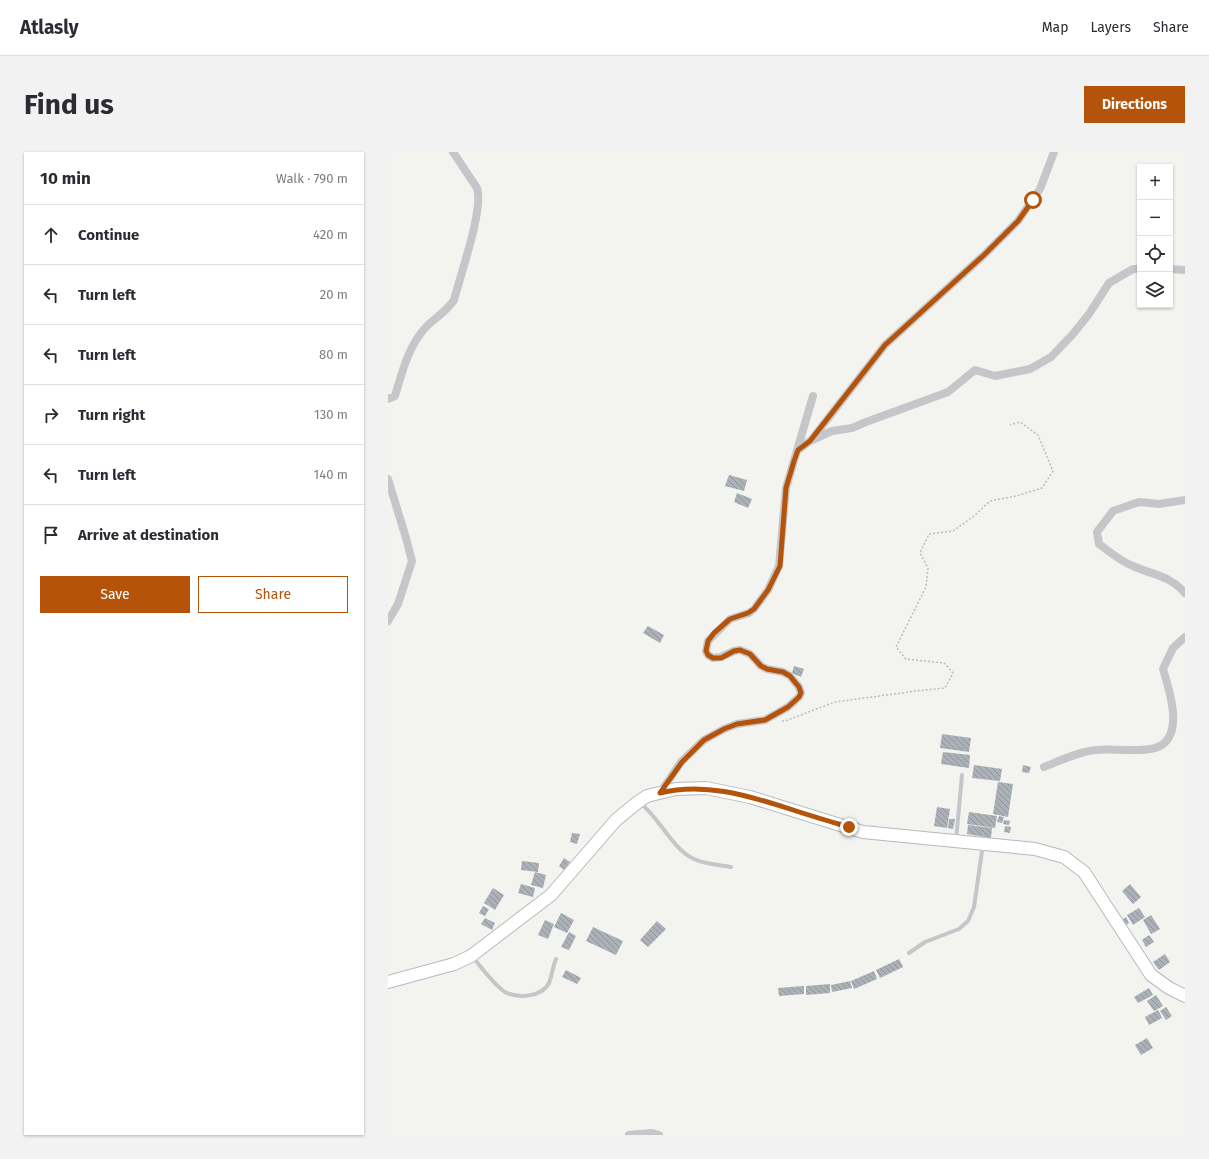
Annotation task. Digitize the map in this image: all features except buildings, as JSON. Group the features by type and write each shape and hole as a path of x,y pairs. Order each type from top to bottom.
{"main road":[{"path":"388,982 454,964 471,956 552,895 616,820 647,796 676,789 706,788 750,797 863,832 1035,849 1064,857 1084,872 1150,975 1169,988 1185,996"}],"street":[{"path":"388,399 395,396 408,354 426,327 450,306 454,300 477,217 479,195 477,188 453,152"},
{"path":"810,441 885,345 984,255 1018,221 1040,189 1054,152"},
{"path":"798,450 810,441 832,431 852,428 948,392 974,370 996,376 1030,369 1051,356 1073,334 1089,314 1109,284 1133,269 1137,269"},
{"path":"1173,269 1185,270"},
{"path":"660,793 682,762 704,740 737,724 765,720 788,707 799,697 801,693 799,687 790,676 783,672 767,669 761,666 750,654 740,650 734,651 721,658 713,658 708,655 706,651 708,641 730,619 748,613 754,609 768,590 780,566 786,488 813,396"},
{"path":"388,478 412,561 398,604 388,621"},
{"path":"1185,500 1159,504 1139,502 1113,511 1097,532 1099,544 1118,559 1133,566 1161,575 1179,586 1185,593"},
{"path":"1044,767 1085,752 1098,750 1140,750 1158,747 1169,738 1174,723 1173,707 1163,669 1173,648 1185,637"},
{"path":"629,1135 652,1133 659,1135"}],"lane":[{"path":"956,841 962,775"},
{"path":"638,802 649,810 682,851 694,859 730,867"},
{"path":"908,953 924,942 959,929 968,921 974,907 983,844"},
{"path":"471,956 496,984 506,992 515,995 532,996 544,990 549,983 556,959"}],"path":[{"path":"778,721 785,721 835,702 945,688 953,673 944,664 906,660 896,647 926,587 928,568 920,553 929,534 953,531 974,516 990,501 1016,496 1042,488 1053,471 1038,435 1020,422 1010,425"}],"route":[{"path":"849,827 750,797 706,788 676,789 660,793 682,762 704,740 737,724 765,720 788,707 799,697 801,693 799,687 790,676 783,672 767,669 761,666 750,654 740,650 734,651 721,658 713,658 708,655 706,651 708,641 714,633 730,619 748,613 754,609 768,590 780,566 784,530 786,488 798,450 810,441 839,406 885,345 984,255 1018,221 1033,200"}]}
